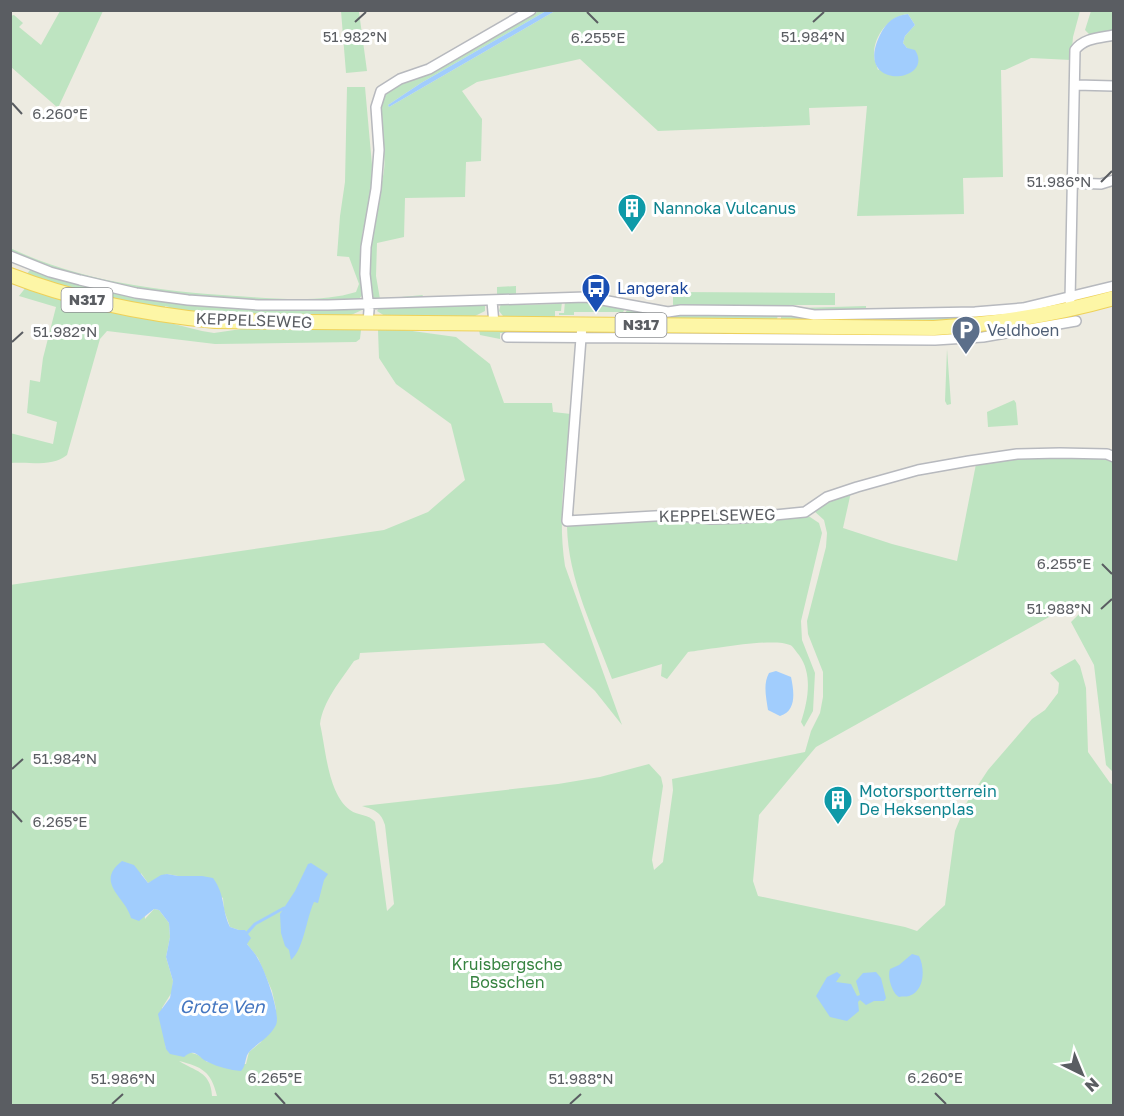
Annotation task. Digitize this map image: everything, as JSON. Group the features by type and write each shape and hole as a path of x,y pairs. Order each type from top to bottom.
{"main road":[{"name":"KEPPELSEWEG","path":"15,277 59,293 120,308 165,316 215,321 494,324 581,331 934,328 971,332 1072,310 1113,298"}],"street":[{"path":"368,323 366,247 376,189 379,150 376,107 381,91 400,79 429,69 531,10"},
{"path":"1072,310 1075,50 1080,43 1113,35"},
{"path":"1076,85 1113,86"},
{"path":"1072,183 1101,184 1113,180"},
{"name":"KEPPELSEWEG","path":"10,256 80,280 136,293 188,300 258,305 463,302 586,297 668,312 681,310 792,311 814,315 937,314 1023,308 1072,310 1113,285"},
{"name":"KEPPELSEWEG","path":"15,277 25,263"},
{"path":"492,301 494,324"},
{"name":"KEPPELSEWEG","path":"507,337 581,331 567,521 672,515 711,519 806,512 827,497 857,487 969,461 1017,454 1060,453 1107,454 1113,458"}],"green space":[{"path":"60,11 103,11 58,108 11,67 10,16 14,15 23,23 19,27 41,45"},
{"path":"341,11 359,12 367,71 346,73"},
{"path":"539,11 546,11 421,83 388,105 389,107 555,11 1080,11 1073,37 1071,60 1031,58 1001,70 1003,177 963,178 964,214 857,216 867,106 809,108 810,125 658,131 580,59 477,82 462,91 482,119 481,161 466,162 465,197 405,198 404,237 377,243 376,276 380,299 423,295 421,298 375,300 370,288 368,273 371,236 384,170 381,119 383,100 387,93 395,87 439,68","holes":["908,14 915,25 905,36 903,43 907,48 878,70 874,49 883,28 895,19"]},
{"path":"1091,11 1113,11 1113,34 1092,37 1085,30"},
{"path":"347,87 365,87 372,165 371,195 362,235 364,293 355,301 267,300 180,294 95,279 11,252 10,248 68,270 98,278 159,289 291,299 318,299 356,292 359,284 349,257 337,256 345,182"},
{"path":"30,270 95,289 131,297 166,300 169,303 170,300 280,309 353,308 362,310 349,316 238,315 168,311 169,307 165,306 164,310 105,299 26,275"},
{"path":"516,286 516,294 497,295 497,287"},
{"path":"26,287 214,333 248,328 361,330 360,339 356,342 215,344 107,331 100,339 67,455 47,463 11,463 10,433 53,444 57,422 27,413 30,380 40,382 43,358 56,307 19,296"},
{"path":"673,292 835,293 835,305 673,305"},
{"path":"562,301 561,311 555,311 555,317 510,318 503,316 499,311 501,303 556,304"},
{"path":"565,301 626,308 623,312 574,312 574,315 559,315 559,313 564,313"},
{"path":"485,303 485,311 473,317 385,316 377,311 380,307"},
{"path":"866,306 866,310 810,311 799,308"},
{"path":"629,308 664,317 681,314 778,315 777,319 653,319 624,314"},
{"path":"1016,312 955,320 781,319 781,315 908,319"},
{"name":"Kruisbergsche Bosschen","path":"378,330 405,330 456,337 490,364 504,403 552,403 553,412 571,414 562,509 565,566 622,725 595,691 544,643 360,653 359,659 354,661 338,683 325,707 320,724 329,771 337,793 350,810 375,822 387,911 394,904 385,825 377,812 362,806 558,784 600,777 649,764 661,777 663,786 652,860 654,870 663,862 673,790 672,779 805,752 811,731 820,713 823,697 823,672 808,634 807,621 826,547 827,533 824,520 813,510 827,500 851,492 843,528 957,561 976,464 1028,457 1061,456 1113,461 1113,772 1106,765 1094,665 1071,622 1084,609 1065,609 816,747 759,815 753,881 758,896 917,931 945,905 955,831 967,802 988,770 1032,719 1045,710 1058,693 1059,683 1050,673 1075,659 1080,666 1086,688 1088,752 1113,785 1113,1105 11,1105 10,585 384,530 428,512 465,480 451,424 396,384 379,358","holes":["141,873 148,883 167,874 189,876 223,898 224,910 230,927 245,930 247,944 258,958 272,991 276,1009 261,1042 249,1052 246,1064 207,1062 194,1053 166,1049 162,1008 172,992 173,981 166,957 170,937 169,923 159,910 154,909 145,919","179,1061 194,1065 204,1071 212,1081 217,1096 212,1096 209,1081 201,1073"]},
{"path":"479,330 551,331 551,334 500,333 500,339 480,335"},
{"path":"610,331 777,332 777,334 610,334"},
{"path":"947,349 951,404 947,405 945,401"},
{"path":"1014,400 1018,425 988,427 987,412"},
{"path":"807,515 819,523 822,533 801,621 802,640 815,673 813,711 804,727 801,722 808,688 806,671 803,662 793,648 782,643 756,643 688,652 667,679 661,676 662,664 612,679 577,585 568,546 567,526"}],"water":[{"path":"546,11 555,11 389,107 388,105 421,83"},
{"path":"908,14 915,25 905,36 903,43 907,48 915,50 918,61 914,70 906,75 895,76 884,73 877,66 874,53 880,35 891,20"},
{"path":"776,671 791,677 793,688 792,705 780,716 768,710 766,695 767,677 769,673"},
{"name":"Grote Ven","path":"122,861 134,865 148,883 167,874 213,878 220,891 230,927 245,930 251,938 247,944 257,957 272,992 277,1019 271,1033 248,1053 241,1071 216,1065 194,1053 184,1057 170,1054 166,1049 158,1014 170,998 173,981 166,957 170,937 169,923 159,910 154,909 139,921 131,918 111,883 114,869"},
{"name":"Grote Ven","path":"311,863 328,874 324,880 318,903 314,902 311,909 299,949 291,960 281,933 280,914 295,891 308,864"},
{"path":"912,954 919,956 921,961 923,973 921,984 914,993 899,997 891,984 890,969"},
{"path":"837,972 841,975 836,982 851,984 857,996 860,995 856,981 863,973 876,972 881,978 886,998 884,1001 874,1001 866,1005 860,1000 858,1002 859,1011 847,1021 830,1017 816,996 827,977"}],"waterway":[{"path":"247,933 255,924 284,908"}],"place":[{"name":"Nannoka Vulcanus","path":"632,234"},
{"name":"Langerak","path":"596,314"},
{"name":"Veldhoen","path":"966,356"},
{"name":"Motorsportterrein De Heksenplas","path":"838,826"}]}
